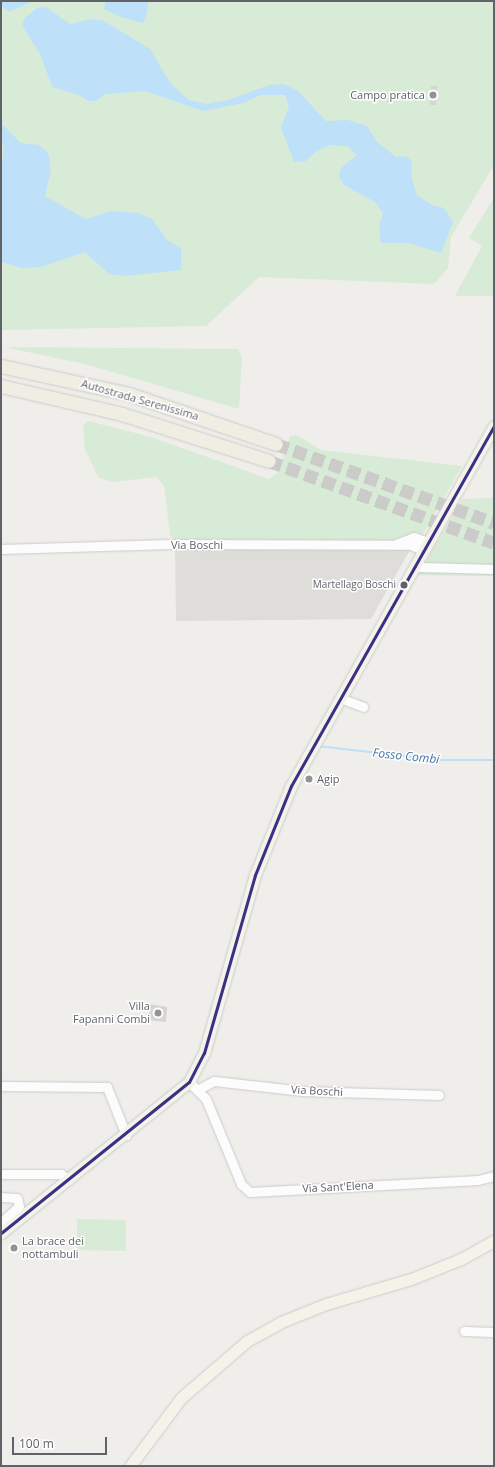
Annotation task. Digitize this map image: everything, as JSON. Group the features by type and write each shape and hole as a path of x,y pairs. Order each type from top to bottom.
{"highway":[{"name":"Autostrada Serenissima","path":"1,366 129,394 276,444"},
{"name":"Autostrada Serenissima","path":"1,386 122,414 269,461"}],"main road":[{"path":"1,1233 126,1135 188,1082 205,1050 269,835 291,786 494,426"},
{"path":"130,1466 181,1398 247,1341 280,1322 326,1304 411,1279 462,1259 494,1241"}],"street":[{"name":"Via Boschi","path":"1,549 98,544 425,546"},
{"path":"415,564 420,567 494,569"},
{"path":"340,698 363,707"},
{"name":"Via Boschi","path":"197,1090 214,1081 303,1091 439,1095"},
{"path":"188,1082 197,1090"},
{"path":"1,1086 107,1087 126,1135"},
{"name":"Via Sant'Elena","path":"197,1090 206,1099 241,1184 250,1192 478,1180 494,1176"},
{"path":"1,1174 61,1174 69,1180"},
{"path":"1,1197 17,1198 20,1206 1,1222"},
{"path":"464,1331 494,1332"}],"shaded area":[{"path":"175,547 411,548 371,619 176,621"}],"green space":[{"path":"1,1 494,1 494,165 451,237 448,268 434,284 259,277 206,326 1,330"},
{"path":"494,198 494,296 455,296 482,246 469,238"},
{"path":"4,347 238,349 242,358 239,409 85,364"},
{"path":"88,421 151,437 269,479 278,472 290,436 297,435 321,450 462,466 423,534 409,534 392,542 176,542 170,535 164,485 156,477 112,482 98,477 85,449 83,426"},
{"path":"494,498 494,576 418,575 463,499"},
{"path":"77,1219 126,1220 126,1251 77,1250"}],"water":[{"path":"1,1 33,1 9,12 1,6"},
{"path":"106,1 148,1 147,13 143,23 120,17 104,9"},
{"path":"46,7 70,24 91,19 104,21 150,49 171,84 189,100 206,104 228,100 269,85 284,84 298,91 326,121 348,120 367,126 377,142 396,157 406,156 411,160 412,179 417,195 432,205 444,208 453,222 441,253 409,243 381,243 379,226 383,213 375,202 344,185 339,176 341,168 357,155 347,146 329,145 317,151 306,161 294,162 281,128 289,106 285,95 261,95 243,103 203,111 145,91 106,94 95,101 88,101 79,95 52,87 41,56 22,25 25,18 37,8"},
{"path":"1,123 21,143 39,145 48,153 51,170 45,196 86,219 111,211 138,213 152,219 167,240 181,248 181,270 125,276 109,274 85,252 41,267 22,268 1,262 1,169 4,145 1,142"}],"building":[{"name":"Campo pratica","path":"431,86 437,86 436,105 430,105"},
{"name":"Villa Fapanni Combi","path":"150,1004 167,1007 166,1022 148,1020"}],"waterway":[{"name":"Fosso Combi","path":"318,746 439,760 494,760"}],"tunnel":[{"path":"276,444 494,523"},
{"path":"269,461 494,543"}],"transit line":[{"path":"1,1233 189,1082 204,1053 255,875 291,786 494,426"}],"place":[{"name":"Campo pratica","path":"433,95"},
{"name":"Martellago Boschi","path":"404,585"},
{"name":"Agip","path":"309,779"},
{"name":"Villa Fapanni Combi","path":"158,1013"},
{"name":"La brace dei nottambuli","path":"14,1248"}]}
